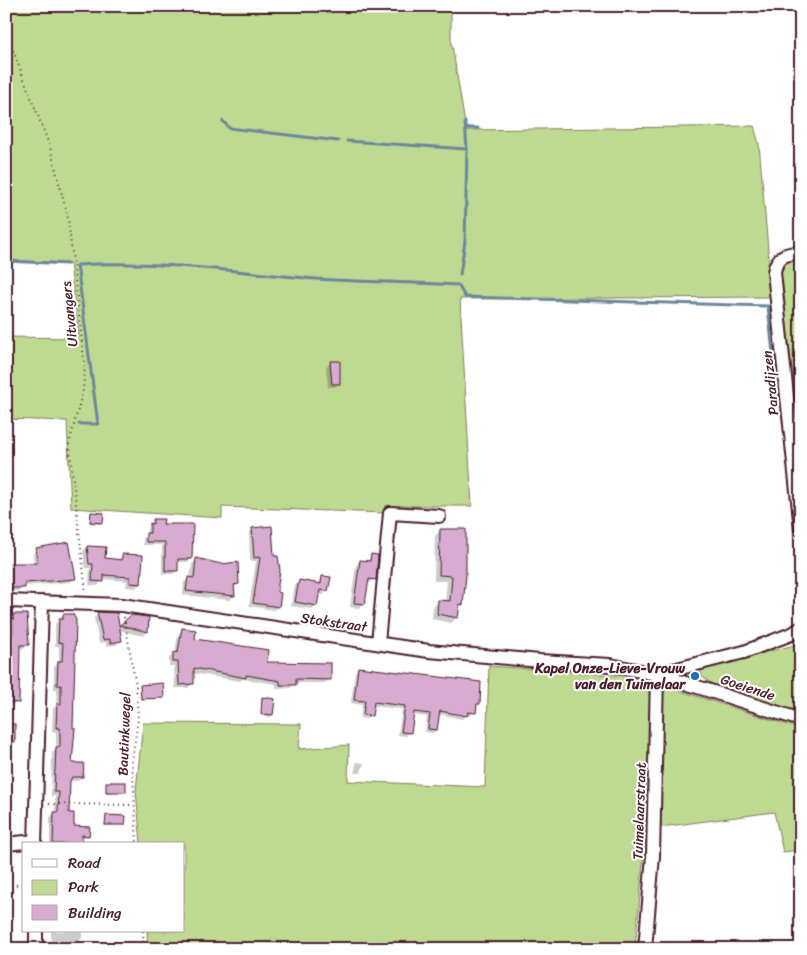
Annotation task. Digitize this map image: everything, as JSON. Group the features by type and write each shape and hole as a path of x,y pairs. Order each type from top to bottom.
{"street":[{"name":"Paradijzen","path":"801,253 789,253 780,256 776,262 774,272 801,530"},
{"path":"378,643 390,513 439,516"},
{"name":"Stokstraat","path":"6,601 87,602 122,605 429,651 610,665 657,674"},
{"path":"35,842 42,602"},
{"path":"657,674 744,652 794,633 801,628"},
{"name":"Goeiende","path":"657,674 801,720"},
{"name":"Tuimelaarstraat","path":"645,949 653,856 657,674"},
{"path":"6,844 22,843"},
{"path":"36,932 36,949"}],"path":[{"name":"Uitvangers","path":"6,32 50,147 68,218 85,368 83,390 69,444 87,602"},
{"name":"Bautinkwegel","path":"122,605 137,703 138,719 132,760 137,842"},
{"path":"37,804 134,805"},
{"path":"6,886 22,884"},
{"path":"144,932 144,949"}],"green space":[{"path":"6,6 451,6 451,39 466,130 754,126 759,144 772,297 460,299 472,506 385,506 384,513 222,507 222,518 71,508 67,421 6,419 6,337 79,338 70,263 6,260"},
{"path":"791,258 801,258 801,450 781,275 785,263"},
{"path":"801,641 801,712 731,692 707,681 701,675 701,671 706,667 791,646"},
{"path":"489,666 639,677 648,681 652,686 647,821 635,949 148,949 147,932 185,932 185,842 141,842 136,790 143,723 301,724 299,749 349,745 348,781 485,787"},
{"path":"671,688 801,729 801,850 783,852 774,812 661,827 662,704 664,691"}],"building":[{"path":"330,361 340,361 340,384 332,384"},
{"path":"91,512 104,513 103,523 90,522"},
{"path":"153,519 164,519 163,524 193,524 192,559 178,559 178,571 165,571 165,542 146,542 146,533 150,533 150,523 153,524"},
{"path":"272,526 274,556 278,556 280,570 277,592 281,593 279,607 253,603 260,557 254,558 252,528"},
{"path":"440,529 466,529 466,575 463,605 460,604 458,618 437,614 438,600 450,601 452,576 439,575"},
{"path":"69,542 76,579 25,583 25,588 6,588 6,563 36,563 38,562 36,548"},
{"path":"87,546 106,547 105,558 122,560 122,554 143,555 141,584 130,583 130,577 104,575 104,582 92,581 93,564 89,564"},
{"path":"371,554 378,555 376,580 369,579 365,604 354,603 360,560 370,561"},
{"path":"196,558 221,564 238,562 239,584 234,585 235,596 186,591 188,577 194,578"},
{"path":"322,576 331,577 328,591 320,590 317,606 295,602 299,580 321,584"},
{"path":"97,612 117,613 122,641 110,643 110,639 103,640"},
{"path":"13,614 27,614 29,645 20,645 19,703 6,702 7,634 13,634"},
{"path":"63,614 73,614 76,620 73,728 75,728 72,763 84,763 83,777 72,777 70,781 69,813 74,813 74,826 90,827 89,836 82,835 82,842 53,842 54,812 58,812 59,792 54,792 56,747 60,747 60,728 56,728 57,704 61,704 61,685 57,685 58,661 62,661 63,643 58,642 59,619 63,619"},
{"path":"131,615 149,617 148,632 120,625"},
{"path":"182,628 196,630 195,639 269,650 267,662 331,663 331,680 296,679 296,685 280,685 280,681 246,675 246,678 194,668 194,684 179,685 178,662 173,662 173,653 178,652"},
{"path":"358,667 481,682 480,704 477,704 476,713 468,712 467,716 440,711 437,730 428,729 430,714 414,712 411,733 401,732 405,706 374,702 372,716 363,715 365,701 354,700"},
{"path":"163,683 164,698 141,699 140,685"},
{"path":"262,697 275,699 273,715 261,714"},
{"path":"6,724 15,724 15,742 6,742"},
{"path":"106,782 126,782 126,792 106,792"},
{"path":"106,815 126,816 125,825 105,825"}],"waterway":[{"path":"223,121 229,128 338,141"},
{"path":"465,122 467,149"},
{"path":"466,128 478,128"},
{"path":"347,141 467,149 465,241 460,275"},
{"path":"6,261 68,264"},
{"path":"79,424 98,424 77,265 167,265 317,279 458,285 465,297 768,306 778,400"}],"place":[{"name":"Kapel Onze-Lieve-Vrouw van den Tuimelaar","path":"695,676"}]}
